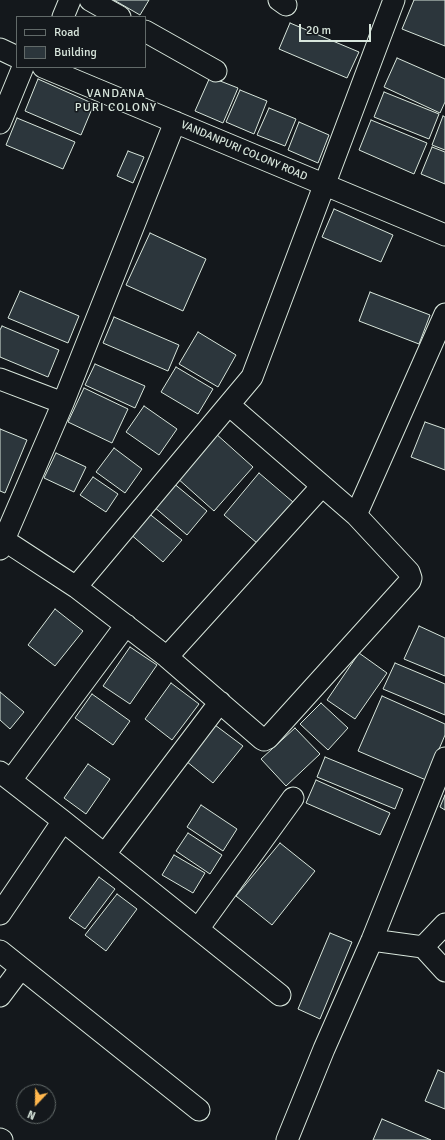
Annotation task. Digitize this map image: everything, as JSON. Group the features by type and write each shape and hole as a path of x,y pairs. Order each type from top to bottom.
{"street":[{"path":"63,16 70,0"},
{"path":"90,0 118,16"},
{"path":"76,587 252,377 394,0"},
{"path":"146,32 216,71"},
{"path":"0,49 16,57"},
{"path":"0,123 23,68"},
{"name":"VANDANPURI COLONY ROAD","path":"45,68 445,235"},
{"path":"175,122 63,403 2,544 76,587 167,657 262,739 268,738 410,581 411,578 409,572 356,515 229,405"},
{"path":"356,515 445,314"},
{"path":"0,379 63,403"},
{"path":"167,657 322,486"},
{"path":"126,625 6,776 106,854 280,995"},
{"path":"106,854 220,702"},
{"path":"287,1140 324,1048 372,940 445,758"},
{"path":"198,929 293,798"},
{"path":"0,914 63,820"},
{"path":"423,947 445,924"},
{"path":"372,940 423,947 445,971"},
{"path":"0,951 199,1110"},
{"path":"0,996 21,968"}],"building":[{"path":"114,0 149,0 140,15"},
{"path":"414,0 445,0 445,46 402,29"},
{"path":"290,23 359,52 347,78 279,49"},
{"path":"397,58 445,79 445,102 440,113 384,87"},
{"path":"210,77 238,88 223,123 195,111"},
{"path":"38,79 94,104 81,135 25,111"},
{"path":"240,90 267,101 254,134 226,122"},
{"path":"384,92 439,114 429,139 374,117"},
{"path":"269,108 296,119 285,146 257,135"},
{"path":"443,116 445,117 445,150 432,145"},
{"path":"17,118 75,142 63,169 6,145"},
{"path":"371,120 427,143 414,174 359,150"},
{"path":"299,122 329,135 318,163 288,150"},
{"path":"432,147 445,152 445,184 421,174"},
{"path":"128,151 144,157 133,183 117,176"},
{"path":"334,209 393,235 381,262 322,237"},
{"path":"150,233 206,259 183,311 126,285"},
{"path":"20,291 79,316 68,343 8,318"},
{"path":"370,292 430,315 419,344 359,321"},
{"path":"114,317 179,345 168,371 103,343"},
{"path":"2,326 59,350 48,377 0,357 0,330"},
{"path":"198,332 236,355 218,387 179,364"},
{"path":"95,364 145,386 135,408 85,385"},
{"path":"176,367 213,389 198,414 161,392"},
{"path":"84,388 128,409 112,443 68,422"},
{"path":"144,406 177,429 159,455 126,432"},
{"path":"425,422 445,429 445,470 411,457"},
{"path":"0,429 27,440 5,493 0,491"},
{"path":"215,433 253,467 214,511 176,477"},
{"path":"114,448 142,469 125,493 96,472"},
{"path":"56,453 86,467 74,492 44,478"},
{"path":"259,473 293,502 257,543 224,515"},
{"path":"93,477 118,494 106,512 80,495"},
{"path":"172,482 207,511 187,535 153,506"},
{"path":"147,512 182,540 163,562 129,533"},
{"path":"55,609 83,631 55,666 28,645"},
{"path":"419,626 445,638 445,676 404,659"},
{"path":"130,647 157,665 130,704 103,686"},
{"path":"359,653 387,673 355,719 327,700"},
{"path":"395,663 445,684 445,715 383,689"},
{"path":"171,683 199,704 172,740 145,719"},
{"path":"0,692 24,712 10,729 0,720"},
{"path":"92,694 130,721 113,745 75,718"},
{"path":"382,696 445,724 445,735 426,780 358,751"},
{"path":"321,703 348,728 328,750 300,724"},
{"path":"215,725 243,746 213,783 186,761"},
{"path":"295,728 320,754 286,786 261,759"},
{"path":"325,757 403,789 395,809 317,777"},
{"path":"88,764 110,779 86,814 64,798"},
{"path":"316,780 390,813 380,835 306,803"},
{"path":"445,795 445,810 440,807"},
{"path":"201,805 237,829 223,851 187,827"},
{"path":"188,833 222,855 210,874 176,851"},
{"path":"280,843 315,871 272,925 236,896"},
{"path":"174,855 205,873 193,893 162,875"},
{"path":"99,877 115,889 85,929 69,918"},
{"path":"117,894 137,909 106,951 85,935"},
{"path":"330,933 352,942 320,1019 298,1009"},
{"path":"438,1070 445,1073 445,1109 425,1101"},
{"path":"382,1119 431,1140 373,1140"}],"district":[{"name":"VANDANA PURI COLONY","path":"116,101"}]}
